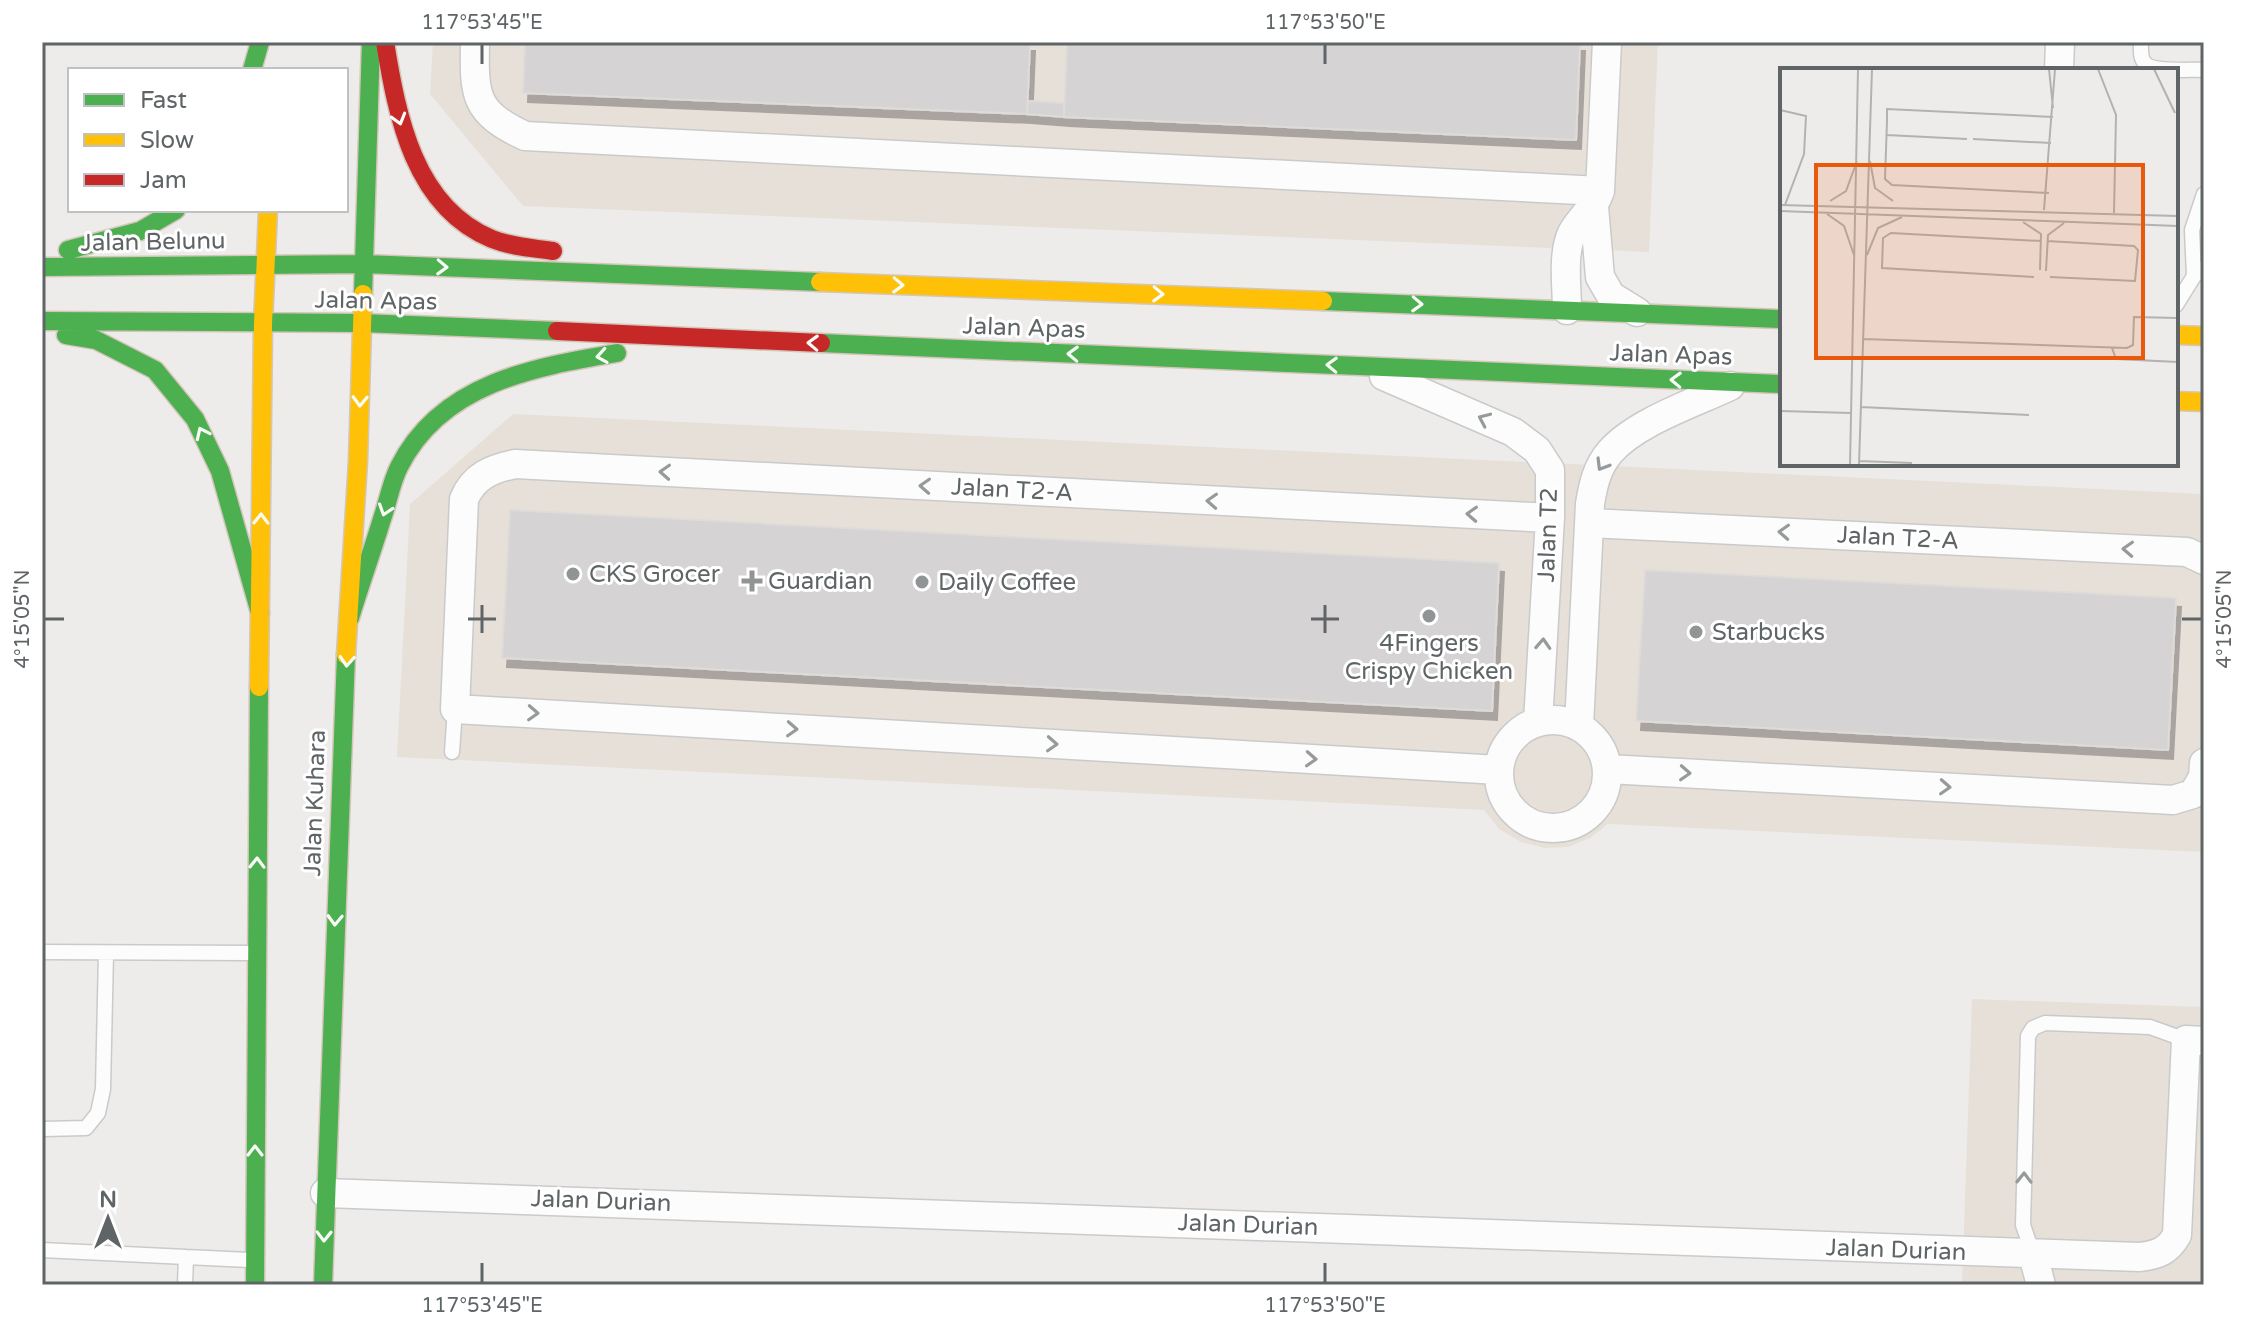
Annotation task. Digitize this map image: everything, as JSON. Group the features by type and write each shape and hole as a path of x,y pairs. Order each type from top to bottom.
{"main road":[{"path":"253,68 260,42"},
{"path":"364,264 371,42"},
{"path":"385,42 396,109 410,154 432,191 465,224 502,243 709,278"},
{"path":"42,255 109,241 167,219 174,212"},
{"path":"255,1285 263,324 268,212"},
{"name":"Jalan Apas","path":"265,264 364,264 709,278 1570,318 1639,313 1780,319"},
{"name":"Jalan Belunu","path":"42,267 265,264"},
{"name":"Jalan Kuhara","path":"323,1285 342,728 350,618 364,264"},
{"path":"42,321 263,324"},
{"name":"Jalan Apas","path":"263,324 362,323 1780,384"},
{"path":"42,330 96,340 155,370 195,419 220,471 260,613"},
{"path":"2178,335 2204,336"},
{"path":"350,618 399,466 424,428 463,397 503,377 544,365 707,338"},
{"path":"2178,401 2204,402"}],"street":[{"path":"475,42 476,93 487,113 503,126 525,136 1597,199"},
{"path":"1607,42 1597,199 1600,277 1611,296 1639,313"},
{"path":"2059,68 2060,42"},
{"path":"1570,318 1568,244 1575,228 1597,199"},
{"name":"Jalan T2","path":"1362,366 1513,432 1537,450 1550,470 1538,722"},
{"name":"Jalan T2","path":"1579,726 1589,523 1595,477 1610,452 1637,430 1738,382"},
{"name":"Jalan T2-A","path":"455,709 464,499 469,487 478,478 494,469 515,464 1550,518"},
{"name":"Jalan T2-A","path":"1589,523 2187,552 2204,560"},
{"path":"455,709 1499,770"},
{"path":"1566,721 1579,726 1593,737 1603,752 1608,769 1600,803 1588,816 1572,825 1554,829 1520,817 1508,804 1501,788 1499,770 1503,754 1511,740 1523,729 1538,722 1566,721"},
{"path":"1608,769 2173,800 2193,794 2203,777 2204,763"},
{"name":"Jalan Durian","path":"325,1193 2139,1257 2155,1255 2170,1248 2177,1235 2195,1041"},
{"path":"2033,1255 2041,1285"}],"lane":[{"path":"2141,42 2141,59 2146,66 2153,68"},
{"path":"2178,69 2204,70"},
{"path":"2178,302 2199,272 2192,230 2204,194"},
{"path":"452,752 455,709"},
{"path":"42,952 256,952"},
{"path":"42,1129 86,1128 98,1113 103,1089 106,953"},
{"path":"2033,1255 2023,1225 2028,1036 2033,1028 2045,1023 2150,1027 2195,1041"},
{"path":"42,1250 255,1260"},
{"path":"185,1285 186,1257"}],"shaded area":[{"path":"433,42 1658,42 1649,252 523,206 430,94"},
{"path":"513,414 2204,494 2204,852 1608,824 1590,838 1568,847 1545,848 1521,842 1499,829 1484,810 397,757 410,504"},
{"path":"1972,999 2204,1007 2204,1285 1962,1285"}],"building":[{"path":"525,42 1030,42 1027,114 523,93"},
{"path":"1067,42 1580,42 1576,140 1064,117"},
{"path":"1028,101 1064,103 1064,117 1027,114"},
{"path":"510,510 1499,563 1492,711 502,658"},
{"path":"1645,570 2176,598 2168,750 1636,721"}],"traffic: fast":[{"path":"253,68 260,42"},
{"path":"363,294 371,42"},
{"path":"68,250 140,231 173,212"},
{"path":"42,267 364,264 820,282"},
{"path":"1323,301 1780,319"},
{"path":"42,321 362,323 557,331"},
{"path":"66,335 96,340 155,370 195,419 220,471 260,613"},
{"path":"821,343 1780,384"},
{"path":"350,618 396,473 417,439 439,416 465,398 523,373 617,353"},
{"path":"323,1285 346,655"},
{"path":"255,1285 259,687"}],"traffic: slow":[{"path":"259,687 263,324 268,212"},
{"path":"820,282 1323,301"},
{"path":"346,655 358,461 363,294"},
{"path":"2178,335 2204,336"},
{"path":"2178,401 2204,402"}],"traffic: jam":[{"path":"385,42 396,100 414,156 427,182 444,205 466,224 492,239 515,246 553,251"},
{"path":"557,331 821,343"}],"place":[{"name":"CKS Grocer","path":"573,574"},
{"name":"Guardian","path":"752,581"},
{"name":"Daily Coffee","path":"922,582"},
{"name":"4Fingers Crispy Chicken","path":"1429,616"},
{"name":"Starbucks","path":"1696,632"}]}
